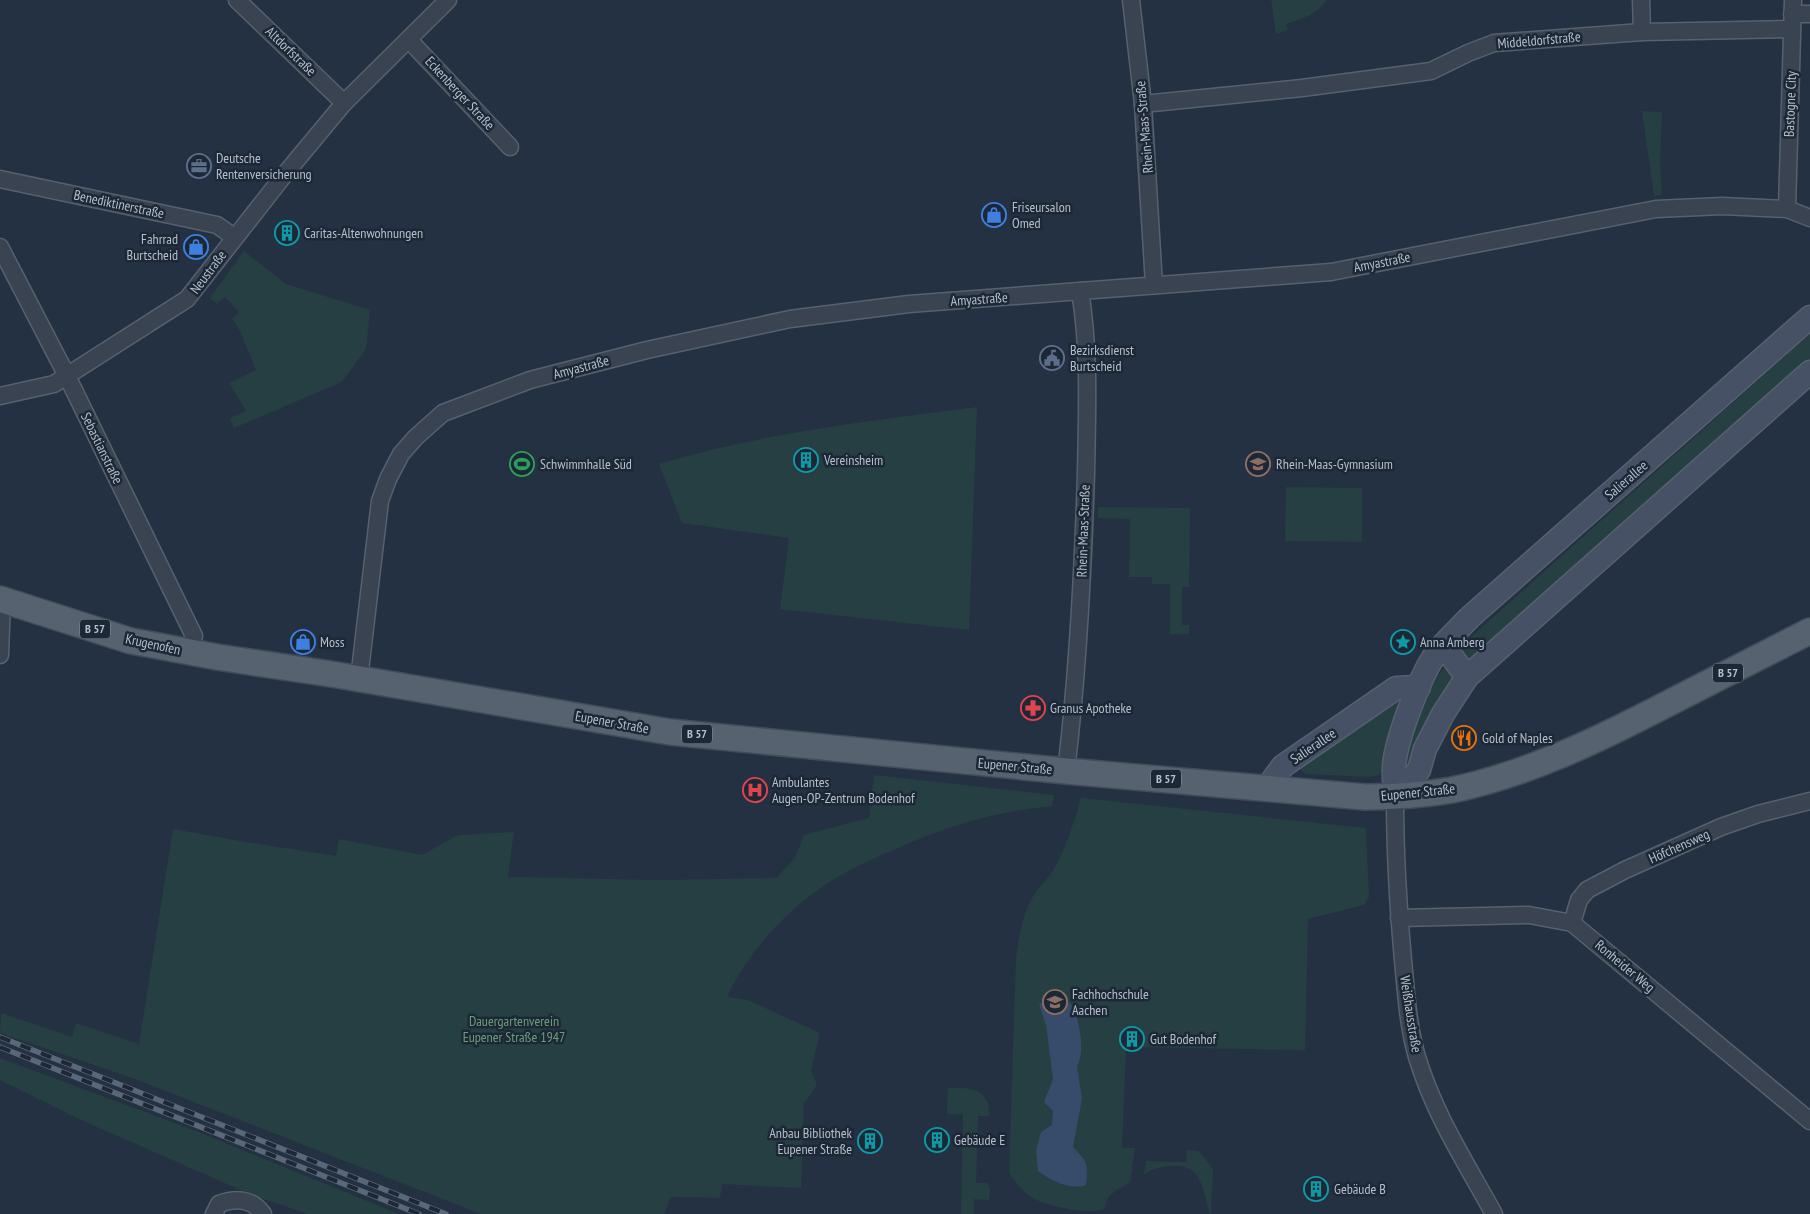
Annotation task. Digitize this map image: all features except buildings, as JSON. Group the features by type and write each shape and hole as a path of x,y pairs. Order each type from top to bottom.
{"main road":[{"name":"Krugenofen","path":"1,599 131,641 191,652"},
{"name":"Eupener Straße","path":"191,652 670,732 1266,789 1365,797 1395,797 1451,790 1550,759 1630,723 1810,631"}],"street":[{"name":"Altdorfstraße","path":"237,0 344,103"},
{"path":"344,103 410,40 448,0"},
{"name":"Rhein-Maas-Straße","path":"1131,0 1143,104 1154,285"},
{"path":"1641,0 1642,32"},
{"name":"Middeldorfstraße","path":"1143,104 1302,88 1431,71 1494,43 1642,32 1792,14 1810,14"},
{"name":"Bastogne City","path":"1787,209 1792,14"},
{"name":"Eckenberger Straße","path":"410,40 510,147"},
{"name":"Neustraße","path":"0,396 54,384 187,299 234,237 344,103"},
{"name":"Benediktinerstraße","path":"0,179 217,225 234,237"},
{"name":"Amyastraße","path":"359,679 381,495 401,454 416,437 443,413 530,380 647,350 790,319 909,304 1154,285 1224,282 1331,272 1656,209 1722,206 1787,209 1810,218"},
{"name":"Sebastianstraße","path":"0,247 67,376 194,636 191,652"},
{"name":"Rhein-Maas-Straße","path":"1066,771 1084,544 1087,412 1085,320 1080,291"},
{"name":"Salierallee","path":"1395,797 1395,759 1403,729 1419,687 1434,656 1443,645 1469,618 1810,317"},
{"path":"1395,797 1419,770 1425,749 1442,714 1467,677 1810,372"},
{"path":"0,655 1,599"},
{"path":"1443,645 1467,677"},
{"name":"Salierallee","path":"1266,789 1283,766 1396,688 1419,687"},
{"name":"Weißhausstraße","path":"1395,797 1399,918 1407,1005 1417,1056 1434,1105 1494,1214"},
{"name":"Höfchensweg","path":"1572,923 1579,900 1587,890 1625,870 1721,827 1758,814 1810,801"},
{"name":"Ronheider Weg","path":"1399,918 1529,915 1572,923 1810,1121"},
{"path":"214,1214 219,1204 233,1199 250,1202 263,1214"}],"green space":[{"path":"1271,0 1326,0 1319,9 1303,18 1286,24 1288,30 1276,34"},
{"path":"1642,111 1662,112 1660,161 1662,195 1654,196"},
{"path":"244,251 286,284 370,310 366,349 342,382 234,428 230,418 246,411 229,383 256,370 239,329 232,319 239,312 225,297 217,304 210,298"},
{"path":"1810,334 1810,365 1469,663 1459,649 1462,645"},
{"path":"977,407 969,630 780,609 789,538 682,523 659,464 737,444 816,429"},
{"path":"1286,487 1362,488 1362,542 1285,541"},
{"path":"1098,507 1190,508 1189,587 1182,587 1182,625 1189,625 1189,634 1170,634 1170,584 1152,584 1152,577 1129,577 1130,519 1098,518"},
{"path":"1447,666 1460,675 1404,774 1407,751 1418,718 1435,680"},
{"path":"1399,699 1383,769 1379,775 1371,777 1306,774 1302,771 1299,765"},
{"name":"Dauergartenverein Eupener Straße 1947","path":"874,775 1054,795 1052,806 991,816 954,826 898,848 844,874 819,889 787,915 759,945 736,979 727,997 748,1000 820,1033 811,1070 817,1085 804,1104 801,1188 722,1184 720,1198 671,1197 664,1214 481,1214 135,1079 0,1033 1,1013 72,1037 76,1023 139,1044 173,829 336,856 339,839 422,855 458,835 514,832 508,877 658,880 776,878 795,858 804,835 869,818"},
{"path":"1081,798 1366,828 1369,897 1364,905 1308,919 1305,1050 1126,1047 1122,1148 1135,1148 1130,1182 1115,1191 1108,1198 1104,1208 1094,1211 1066,1208 1039,1201 1029,1196 1009,1173 1016,958 1020,934 1030,902 1036,891 1053,871 1063,850"},
{"path":"0,1058 196,1131 399,1214 308,1214 252,1195 79,1119 0,1080"},
{"path":"948,1088 963,1088 977,1091 986,1099 988,1106 989,1116 978,1116 976,1183 987,1183 990,1188 989,1200 974,1199 974,1214 961,1214 963,1114 947,1114"},
{"path":"1186,1151 1199,1151 1213,1169 1211,1214 1200,1181 1190,1170 1173,1166 1154,1169 1144,1175 1146,1161 1187,1162"}],"water":[{"path":"1054,998 1067,999 1076,1016 1080,1030 1081,1054 1077,1066 1082,1099 1073,1147 1084,1160 1087,1172 1086,1185 1074,1187 1061,1184 1038,1171 1036,1150 1041,1132 1052,1125 1053,1111 1044,1102 1053,1079 1046,1025 1039,1004"}],"railway":[{"path":"0,1037 446,1214"},
{"path":"0,1047 419,1214"}],"place":[{"name":"Deutsche Rentenversicherung","path":"199,166"},
{"name":"Friseursalon Omed","path":"994,215"},
{"name":"Caritas-Altenwohnungen","path":"287,233"},
{"name":"Fahrrad Burtscheid","path":"196,247"},
{"name":"Bezirksdienst Burtscheid","path":"1052,358"},
{"name":"Vereinsheim","path":"806,460"},
{"name":"Schwimmhalle Süd","path":"522,464"},
{"name":"Rhein-Maas-Gymnasium","path":"1258,464"},
{"name":"Moss","path":"303,642"},
{"name":"Anna Amberg","path":"1403,642"},
{"name":"Granus Apotheke","path":"1033,708"},
{"name":"Gold of Naples","path":"1464,738"},
{"name":"Ambulantes Augen-OP-Zentrum Bodenhof","path":"755,790"},
{"name":"Fachhochschule Aachen","path":"1055,1002"},
{"name":"Gut Bodenhof","path":"1132,1039"},
{"name":"Gebäude E","path":"937,1140"},
{"name":"Anbau Bibliothek Eupener Straße","path":"870,1141"},
{"name":"Gebäude B","path":"1316,1189"}]}
